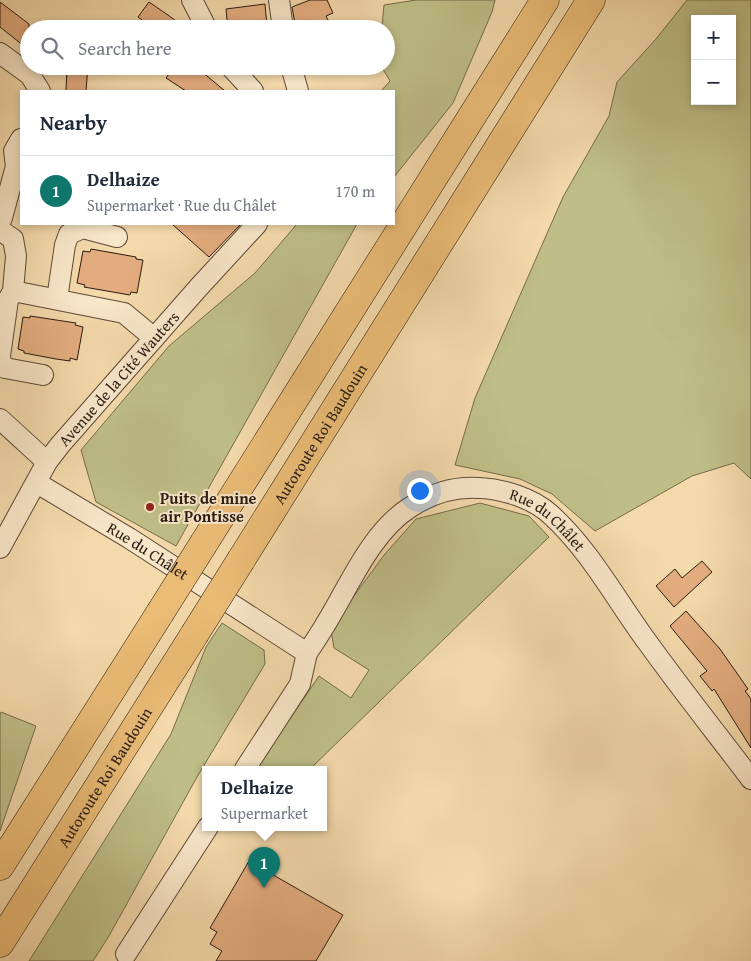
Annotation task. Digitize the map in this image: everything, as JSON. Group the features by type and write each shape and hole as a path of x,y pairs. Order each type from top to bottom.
{"highway":[{"path":"0,866 545,0"},
{"name":"Autoroute Roi Baudouin","path":"0,943 592,0"}],"street":[{"path":"192,0 202,20"},
{"path":"279,0 282,20"},
{"path":"0,53 20,68"},
{"path":"238,75 252,90"},
{"path":"294,75 298,90"},
{"path":"0,221 19,167 14,151 20,141"},
{"name":"Avenue de la Cité Wauters","path":"0,548 47,462 60,445 256,225"},
{"path":"57,299 65,245 69,234 83,228 117,237"},
{"path":"0,230 13,239 16,256 13,291 8,300 0,356"},
{"path":"13,291 124,313 154,338"},
{"path":"0,360 5,368 43,375"},
{"path":"0,420 47,462"},
{"name":"Rue du Châlet","path":"36,483 129,538 308,653"},
{"name":"Rue du Châlet","path":"247,766 300,684 308,653 325,627 366,554 393,521 408,508 434,494 464,487 490,489 518,495 549,512 578,544 647,642 751,779"},
{"path":"126,954 205,831"}],"shaded area":[{"path":"416,0 495,0 492,12 453,103 395,176 395,90 382,90 390,81 386,75 395,75 395,20 383,20 384,5"},
{"path":"687,0 751,0 751,479 734,463 692,476 595,531 552,494 520,479 455,465 475,398 563,197 609,116 617,82 656,39"},
{"path":"296,225 356,225 176,546 96,502 81,450 169,346 255,273"},
{"path":"480,503 529,516 549,537 313,766 258,766 319,676 351,698 369,670 334,648 331,631 340,615 384,555 416,519"},
{"path":"222,623 264,650 265,664 202,766 109,936 93,961 29,961 171,734 206,647"},
{"path":"1,712 36,726 0,831 0,715"}],"building":[{"path":"310,0 327,0 333,13 326,16 328,20 294,20 292,7"},
{"path":"0,2 24,20 20,20 20,43 0,27"},
{"path":"149,2 175,20 142,20 138,17"},
{"path":"265,4 266,20 227,20 226,9"},
{"path":"67,75 87,75 86,90 66,90"},
{"path":"168,75 206,75 224,90 184,90 166,78"},
{"path":"173,225 240,225 209,257"},
{"path":"91,249 143,260 137,293 131,292 130,295 84,287 85,285 77,283 83,251 90,252"},
{"path":"30,316 76,323 75,325 83,327 77,360 70,358 70,361 56,359 24,353 24,351 18,349 23,317 30,318"},
{"path":"702,561 712,572 674,607 656,586 675,569 682,578"},
{"path":"686,611 720,649 748,689 745,691 751,699 751,748 714,689 712,691 700,676 707,671 670,626"},
{"path":"249,861 343,915 316,961 216,961 222,951 210,944 217,932 210,928"}],"place":[{"name":"Puits de mine air Pontisse","path":"150,507"},
{"name":"Delhaize","path":"264,888"}]}
